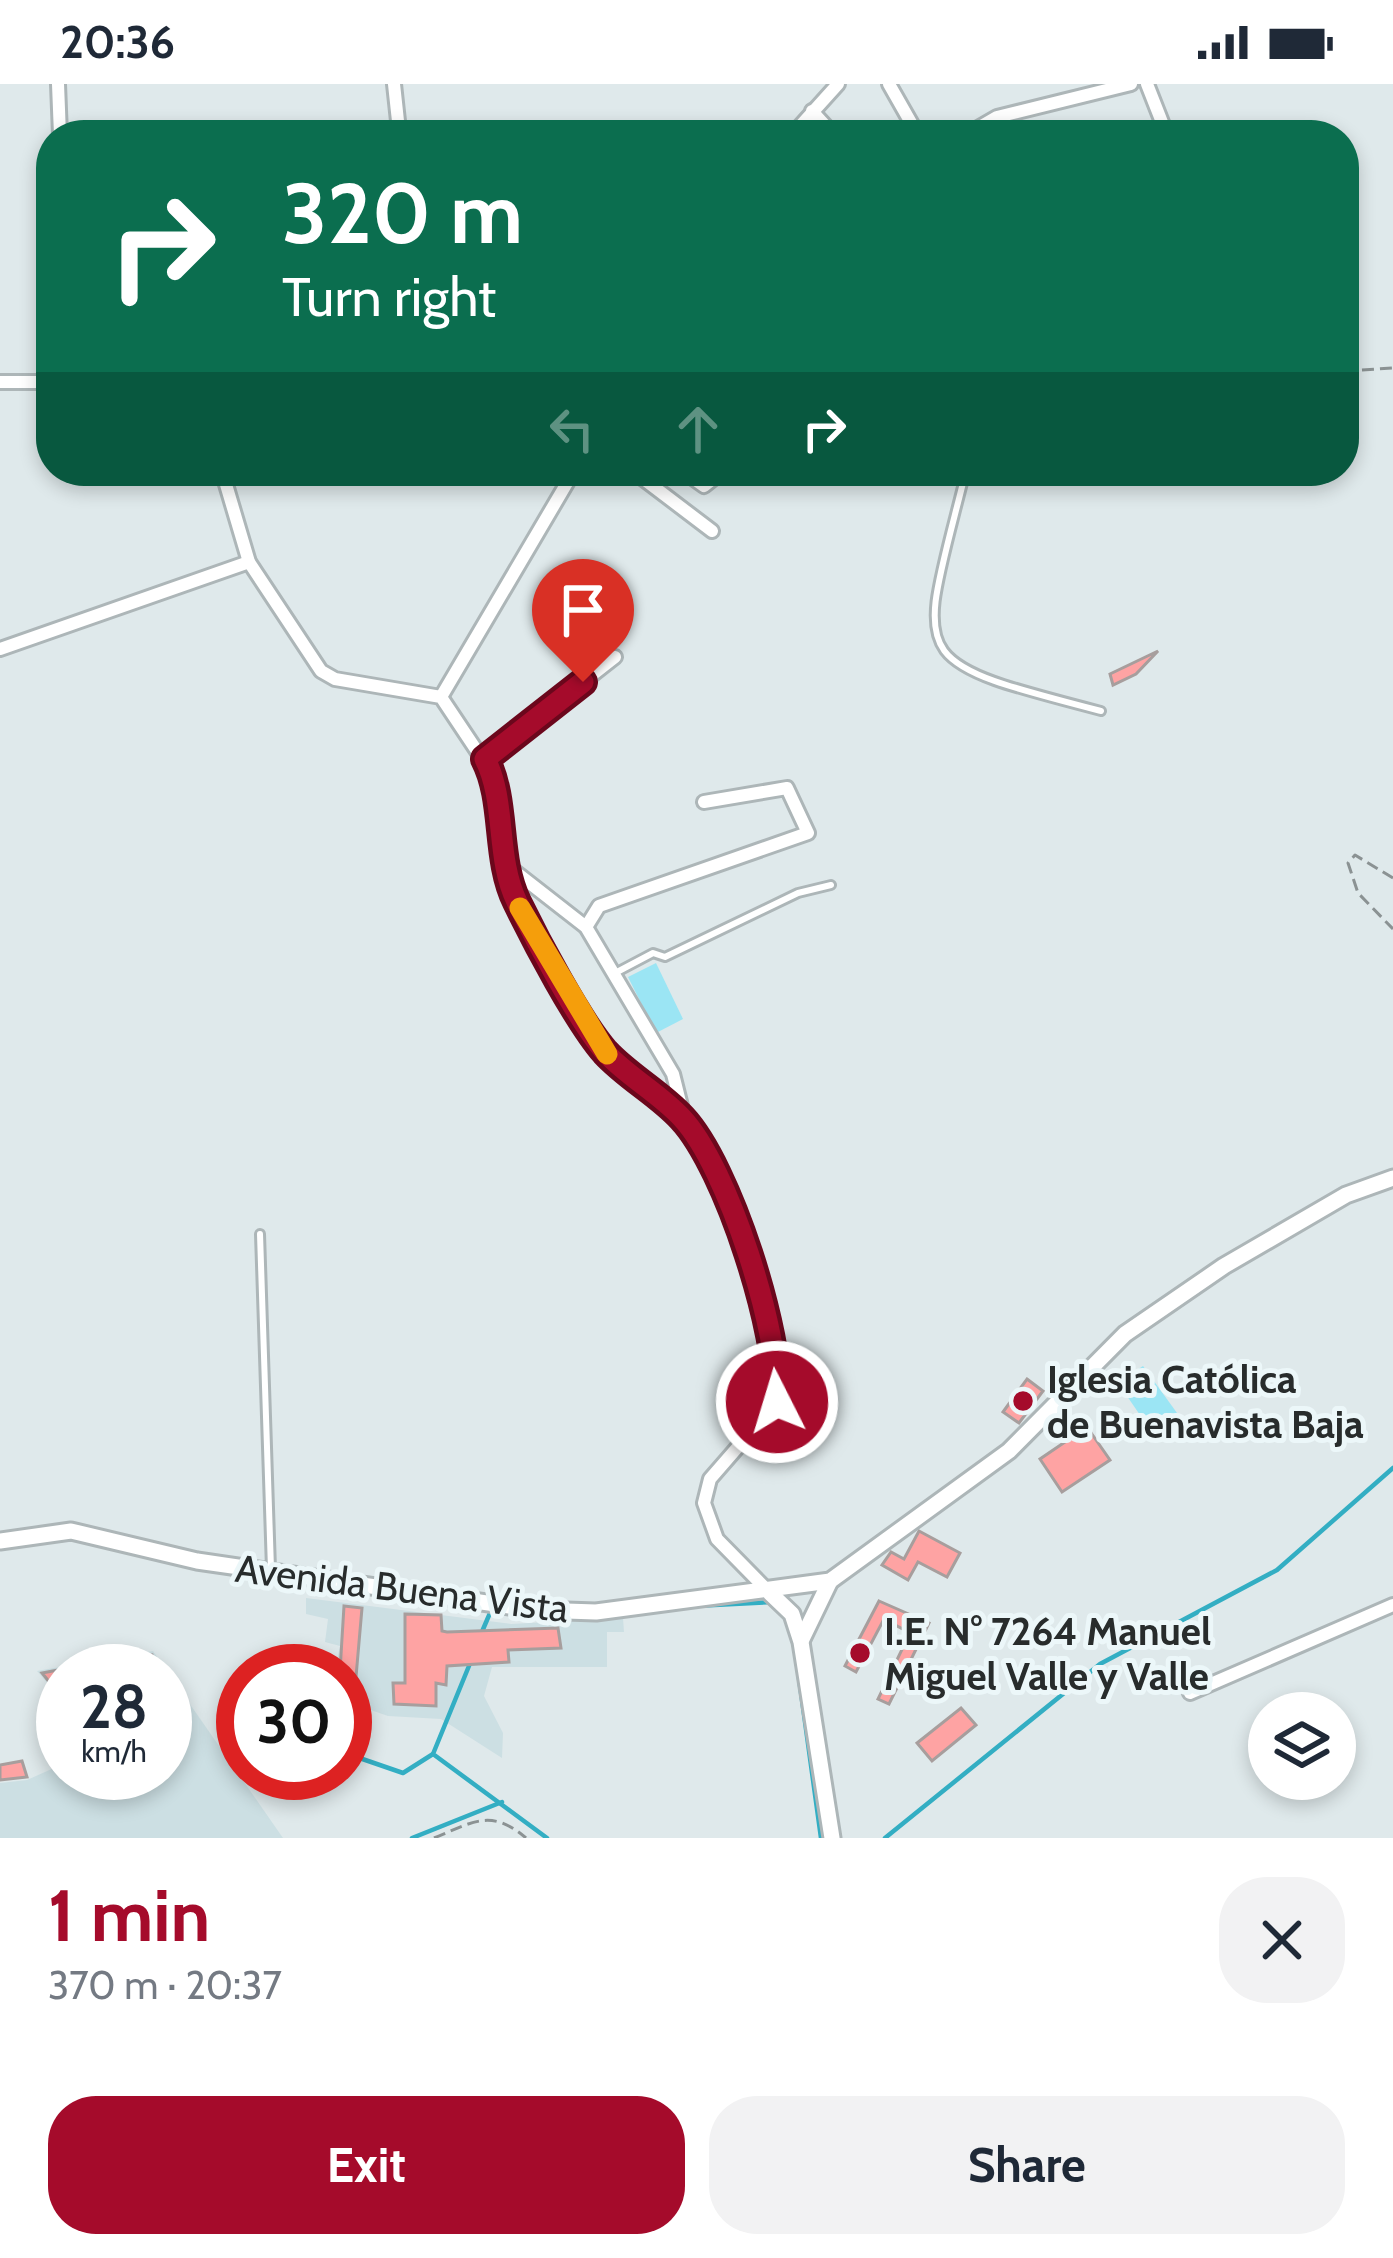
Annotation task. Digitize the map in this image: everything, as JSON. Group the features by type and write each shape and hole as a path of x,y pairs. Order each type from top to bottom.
{"street":[{"path":"58,84 59,120"},
{"path":"394,84 398,120"},
{"path":"804,120 838,84"},
{"path":"889,84 909,120"},
{"path":"992,120 1042,103 1131,84"},
{"path":"1148,84 1161,120"},
{"path":"812,111 820,120"},
{"path":"0,382 36,382"},
{"path":"226,486 249,562 321,671 335,679 441,698 493,775 504,863 515,898 603,1050 684,1120"},
{"path":"441,698 565,486"},
{"path":"653,486 712,531"},
{"path":"0,649 249,562"},
{"path":"485,759 615,657"},
{"path":"586,927 599,907 618,898 808,833 787,788 704,802"},
{"path":"504,863 586,927 674,1074 684,1120 727,1198 760,1292 778,1374 777,1402 710,1479 704,1503 717,1539 792,1614 801,1642 832,1838"},
{"name":"Avenida Buena Vista","path":"0,1541 71,1531 271,1572 536,1610 596,1612 770,1593 830,1581 1009,1451 1125,1334 1224,1266 1346,1196 1393,1178"},
{"path":"801,1642 830,1581"},
{"path":"1190,1693 1393,1605"}],"lane":[{"path":"962,486 933,595 935,642 951,662 984,681 1101,711"},
{"path":"614,974 653,953 665,957 798,893 831,885"},
{"path":"260,1234 271,1572"}],"path":[{"path":"1359,370 1393,368"},
{"path":"1393,878 1355,855 1348,862 1358,893 1393,928"},
{"path":"434,1838 488,1819 506,1820 526,1838"}],"shaded area":[{"path":"656,963 683,1019 656,1033 628,977"},
{"path":"1143,1366 1177,1413 1151,1431 1118,1383"},
{"path":"306,1598 511,1624 623,1618 624,1632 607,1632 607,1667 492,1667 484,1696 503,1733 502,1758 441,1719 372,1710 372,1644 325,1642 328,1619 306,1614"},
{"path":"192,1707 216,1742 216,1800 257,1800 283,1838 0,1838 0,1783 36,1776 36,1800 192,1800"}],"building":[{"path":"1158,651 1136,674 1113,685 1110,674"},
{"name":"Iglesia Católica de Buenavista Baja","path":"1027,1379 1043,1391 1019,1423 1003,1412"},
{"path":"1087,1427 1110,1460 1062,1492 1040,1459"},
{"path":"919,1531 960,1553 947,1577 918,1562 908,1580 882,1565 891,1552 904,1559"},
{"path":"879,1601 929,1623 889,1704 878,1699 910,1633 884,1619 856,1672 845,1666"},
{"path":"344,1606 362,1608 359,1644 342,1644"},
{"path":"405,1614 441,1615 442,1631 447,1632 558,1628 561,1648 508,1650 509,1662 447,1666 446,1685 436,1683 436,1706 394,1704 393,1683 405,1683"},
{"path":"961,1708 976,1725 932,1761 917,1743"},
{"path":"22,1761 27,1777 0,1780 0,1765"}],"waterway":[{"path":"885,1838 1100,1664 1277,1570 1393,1468"},
{"path":"695,1606 773,1602"},
{"path":"481,1634 490,1613 510,1613"},
{"path":"471,1661 433,1754 547,1838"},
{"path":"798,1671 821,1838"},
{"path":"372,1762 403,1773 433,1754"},
{"path":"412,1838 502,1802"}],"slow traffic":[{"path":"520,908 607,1054"}],"place":[{"name":"Iglesia Católica de Buenavista Baja","path":"1023,1401"},
{"name":"I.E. N° 7264 Manuel Miguel Valle y Valle","path":"860,1653"}],"route":[{"path":"583,682 485,759 493,775 504,863 515,898 603,1050 684,1120 727,1198 760,1292 778,1374 777,1402"}]}
